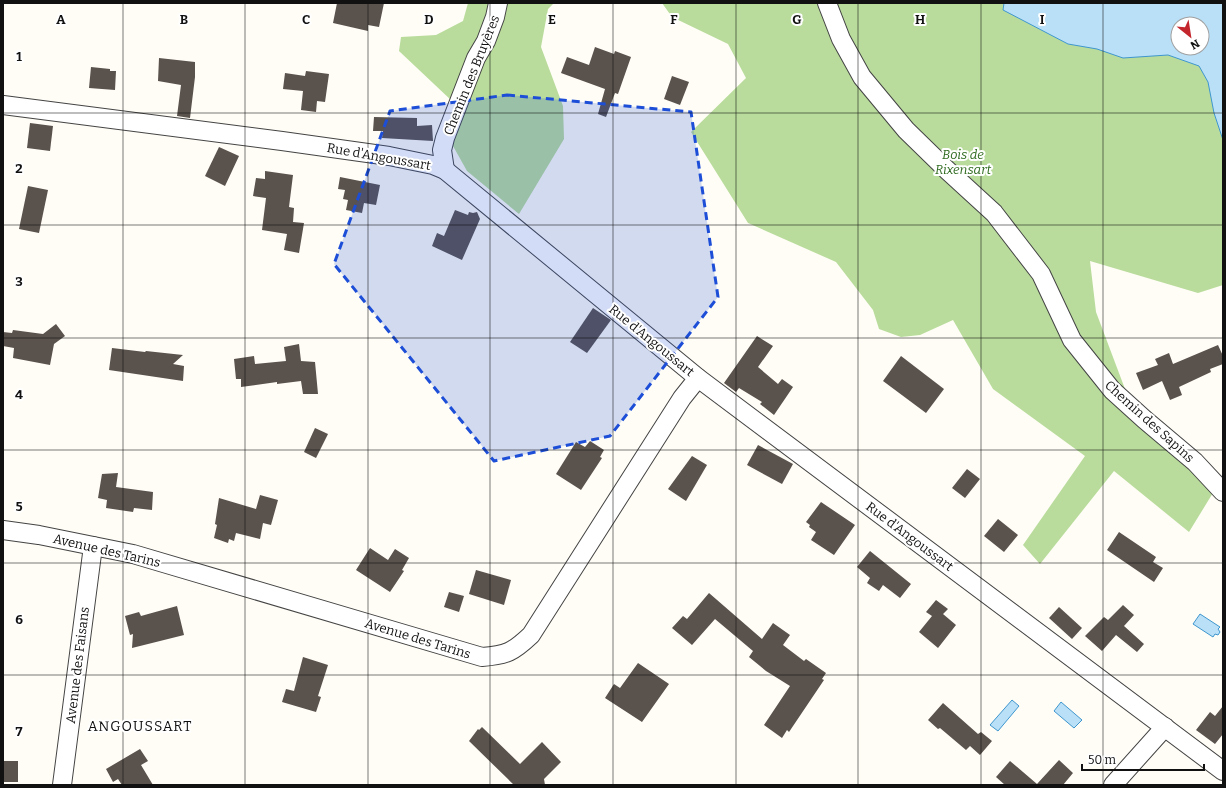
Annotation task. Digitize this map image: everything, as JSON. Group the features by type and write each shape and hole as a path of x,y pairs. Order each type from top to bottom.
{"street":[{"name":"Chemin des Bruyères","path":"445,170 442,150 445,138 476,58 486,41 495,17 498,3"},
{"name":"Chemin des Sapins","path":"827,3 841,38 862,77 906,130 994,213 1041,274 1072,340 1112,390 1195,462 1223,492"},
{"name":"Rue d'Angoussart","path":"3,105 282,140 433,164 445,170 698,378 1223,771"},
{"name":"Avenue des Tarins","path":"3,530 39,535 133,554 482,658 500,656 517,648 531,635 682,398 698,378"},
{"name":"Avenue des Faisans","path":"62,785 92,546"},
{"path":"1113,785 1165,727"}],"highlighted area":[{"path":"507,95 691,112 718,297 610,436 494,461 334,264 390,111"}],"green space":[{"path":"468,3 554,3 548,9 541,47 563,106 564,139 519,214 467,171 448,137 452,101 399,51 401,37 436,35 463,21"},
{"name":"Bois de Rixensart","path":"662,3 1223,3 1223,285 1198,293 1090,261 1096,312 1125,389 1219,483 1189,532 1114,471 1040,564 1023,545 1085,456 993,389 953,320 920,335 901,337 879,329 873,310 836,262 748,223 691,132 746,78 728,44 672,17"}],"water":[{"path":"1004,3 1223,3 1223,140 1214,113 1208,82 1199,66 1171,56 1210,56 1210,16 1170,16 1170,56 1123,58 1097,49 1068,44 1003,10"},
{"path":"1200,614 1220,627 1218,629 1220,632 1218,635 1215,634 1213,637 1193,624"},
{"path":"1012,700 1019,706 998,731 990,725"},
{"path":"1061,702 1082,720 1074,728 1054,711"}],"building":[{"path":"337,3 384,3 379,27 368,25 368,31 333,23"},
{"path":"595,47 614,54 615,51 631,57 618,94 615,93 606,117 598,114 605,89 561,73 567,57 589,65"},
{"path":"159,58 195,62 195,77 190,118 177,116 181,85 158,81"},
{"path":"91,67 116,71 115,90 89,88"},
{"path":"306,71 329,74 325,102 317,101 316,112 301,110 303,91 283,89 285,73 305,76"},
{"path":"672,76 689,82 680,105 664,99"},
{"path":"374,117 417,118 417,126 432,125 433,141 382,138 383,131 373,131"},
{"path":"30,123 53,126 50,151 27,148"},
{"path":"219,147 239,156 225,186 205,176"},
{"path":"265,171 293,175 289,207 294,208 293,222 304,223 299,253 284,250 287,234 262,230 266,198 253,196 256,178 265,179"},
{"path":"340,177 380,185 376,205 364,203 362,213 346,210 348,200 343,199 345,190 338,189"},
{"path":"28,186 48,190 39,233 19,229"},
{"path":"455,210 468,215 469,212 477,212 480,219 462,260 432,246 437,233 444,236"},
{"path":"593,308 611,320 587,353 570,342"},
{"path":"56,324 65,336 54,344 50,365 13,358 14,348 3,346 3,332 12,333 13,330 43,334"},
{"path":"757,336 773,346 758,367 778,384 782,379 793,387 774,415 760,404 762,402 739,388 736,392 724,383"},
{"path":"299,344 301,361 315,362 318,394 303,394 301,381 277,384 277,382 241,387 241,379 236,379 234,359 254,356 255,364 286,361 284,347"},
{"path":"1218,345 1223,356 1223,364 1210,369 1211,372 1179,387 1182,395 1170,400 1162,381 1143,390 1136,373 1158,365 1155,359 1169,353 1173,364"},
{"path":"112,348 183,355 173,364 184,366 183,381 109,370"},
{"path":"901,356 944,389 926,413 883,381"},
{"path":"315,428 328,434 316,458 304,452"},
{"path":"590,441 604,450 600,457 602,458 581,490 556,474 576,442 585,447"},
{"path":"758,445 793,464 782,484 747,465"},
{"path":"692,456 707,465 686,501 668,489"},
{"path":"967,469 980,479 965,498 952,488"},
{"path":"118,473 116,487 153,492 152,510 134,508 133,512 106,508 107,500 98,498 102,474"},
{"path":"260,495 278,500 271,525 263,523 260,539 236,533 234,541 229,539 228,543 214,538 217,525 215,524 219,498 256,509"},
{"path":"821,502 855,525 834,555 811,540 816,532 809,527 810,525 806,522"},
{"path":"998,519 1018,535 1004,552 984,536"},
{"path":"1119,532 1156,557 1153,562 1163,568 1154,582 1107,550"},
{"path":"370,548 388,560 395,549 409,558 402,570 404,571 390,592 356,570"},
{"path":"870,551 911,584 900,598 883,585 879,591 867,583 870,578 857,567"},
{"path":"476,570 511,580 504,605 469,594"},
{"path":"449,592 464,596 459,612 444,607"},
{"path":"709,593 762,639 773,623 790,635 783,645 804,661 806,659 826,673 822,679 824,680 789,732 787,730 782,738 764,725 790,686 766,671 749,657 753,651 715,619 692,645 672,628 683,616 687,619"},
{"path":"936,600 948,609 943,614 956,625 938,648 919,632 932,616 926,612"},
{"path":"1123,605 1134,615 1124,626 1144,644 1137,652 1116,635 1102,651 1085,636 1104,617 1108,620"},
{"path":"177,606 184,635 132,648 133,634 130,635 125,616 139,612 141,616"},
{"path":"1059,607 1082,628 1072,639 1049,618"},
{"path":"303,657 328,665 318,696 321,697 316,712 282,702 286,689 294,691"},
{"path":"638,663 669,684 642,722 605,698 614,684 620,688"},
{"path":"943,703 978,734 981,732 992,741 980,755 970,746 966,750 928,720"},
{"path":"1223,706 1223,734 1215,744 1196,730 1210,712 1215,716"},
{"path":"482,727 520,764 542,742 561,762 544,779 545,785 514,785 469,741 478,729 479,730"},
{"path":"140,749 148,761 141,765 153,785 122,785 118,779 113,782 106,769"},
{"path":"1059,760 1073,773 1063,785 1005,785 996,777 1010,761 1037,784"},
{"path":"3,761 18,761 18,782 3,782"}],"district":[{"name":"ANGOUSSART","path":"140,726"}]}
